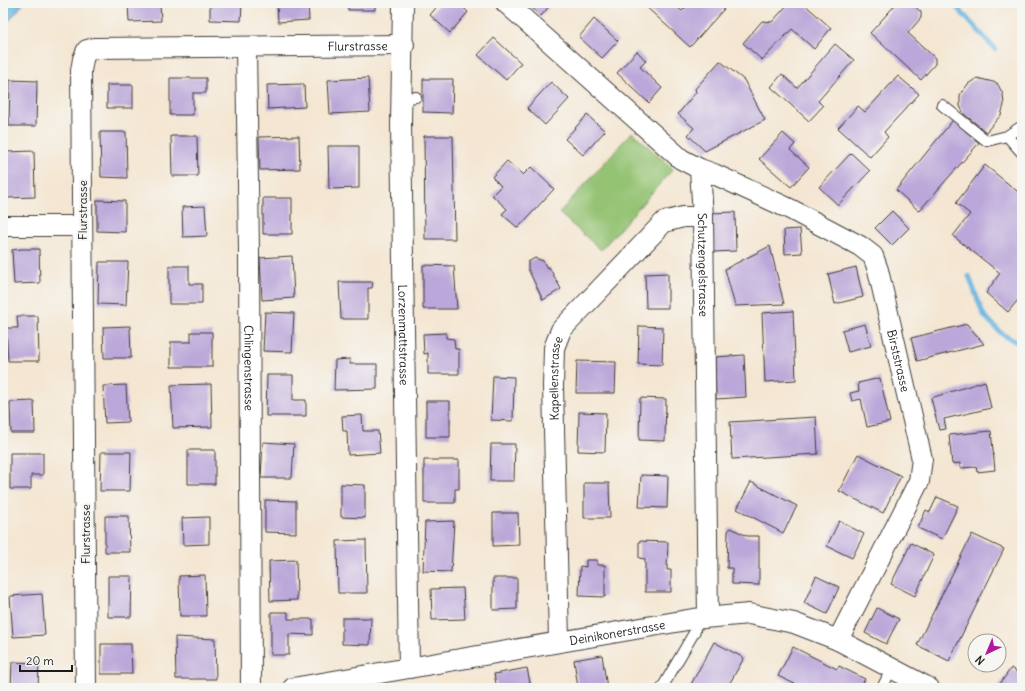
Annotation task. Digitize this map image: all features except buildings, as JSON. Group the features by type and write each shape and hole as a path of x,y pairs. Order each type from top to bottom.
{"street":[{"name":"Lorzenmattstrasse","path":"403,3 404,45 409,98 409,668"},
{"path":"506,3 681,159 700,169"},
{"name":"Flurstrasse","path":"86,688 85,438 81,226 81,71 83,59 87,50 101,48 246,48 404,45"},
{"name":"Chlingenstrasse","path":"246,48 250,365 251,688"},
{"name":"Schutzengelstrasse","path":"700,169 703,217 700,617"},
{"name":"Birststrasse","path":"700,169 790,209 860,246 873,256 878,270 922,459 919,481 838,640"},
{"name":"Kapellenstrasse","path":"559,641 553,386 554,348 561,330 664,222 683,217 703,217"},
{"path":"3,226 81,226"},
{"name":"Deinikonerstrasse","path":"293,688 700,617 749,614 794,623 838,640 928,688"}],"lane":[{"path":"942,105 987,141 1007,136 1022,126"},
{"path":"1007,136 1022,154"},
{"path":"662,688 695,631 700,617"},
{"path":"882,688 892,668"}],"green space":[{"path":"632,132 673,169 601,250 559,213"}],"water":[{"path":"3,3 24,3 3,28"}],"waterway":[{"path":"953,3 995,49"},
{"path":"969,276 983,314 1002,334 1022,345"}]}
